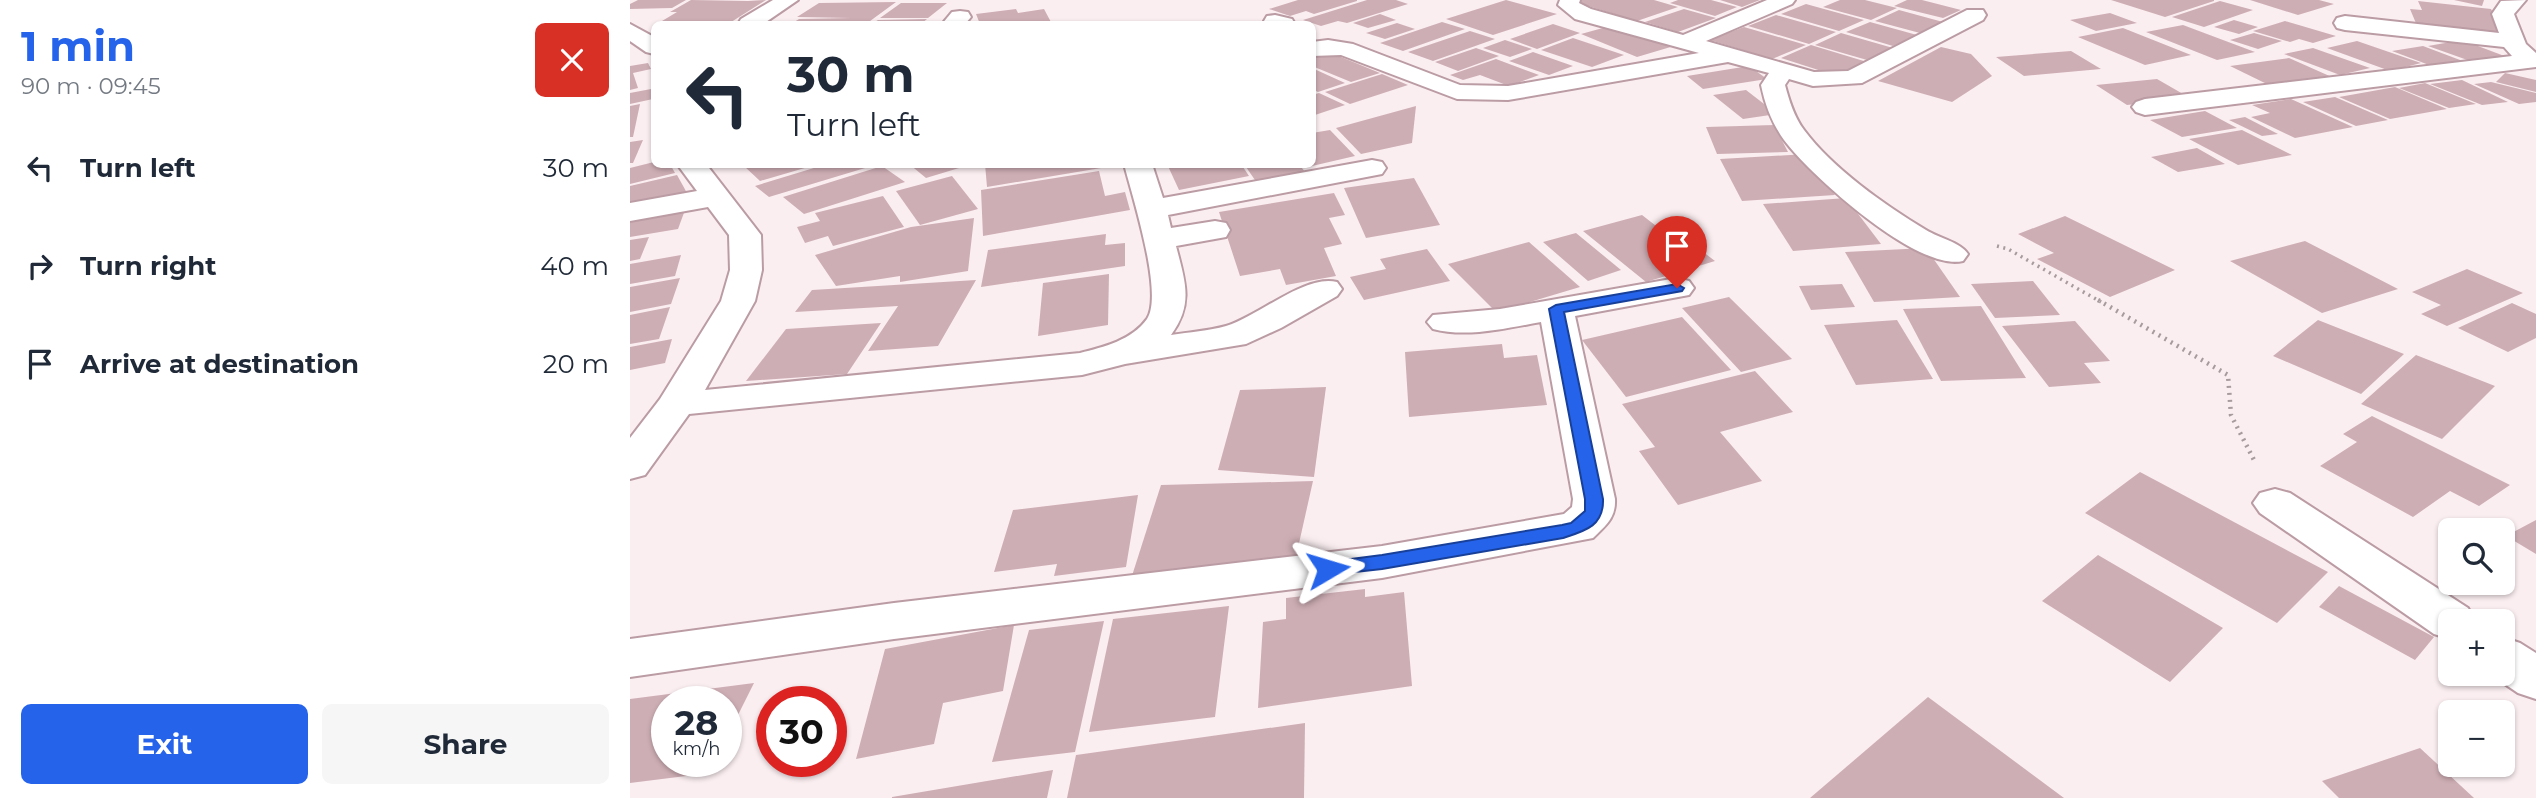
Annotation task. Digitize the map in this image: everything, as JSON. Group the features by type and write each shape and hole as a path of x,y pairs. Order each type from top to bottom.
{"street":[{"path":"754,21 788,0"},
{"path":"1570,0 1568,5 1583,14 1783,70 1830,80 1853,78 1975,15"},
{"path":"1685,42 1785,0"},
{"path":"2516,0 2508,5 2503,14 2527,53"},
{"path":"2345,23 2527,53"},
{"path":"630,30 651,45"},
{"path":"1325,49 1457,92 1481,95 1508,93 1729,55"},
{"path":"2145,107 2527,53"},
{"path":"1783,70 1773,85 1778,105 1795,136 1837,177 1892,222 1939,251 1952,254"},
{"path":"630,466 677,404 738,301 746,270 745,235 694,168"},
{"path":"1120,353 1143,342 1160,326 1169,307 1154,225 1139,168"},
{"path":"1154,225 1372,168"},
{"path":"630,212 715,197"},
{"path":"1154,225 1215,230"},
{"path":"1445,322 1500,319 1677,288"},
{"path":"677,404 1082,364 1120,353 1233,336 1269,321 1325,289"},
{"path":"630,658 894,621 1382,562 1577,527 1594,512 1594,499 1556,309"},
{"path":"2275,503 2438,612"},
{"path":"2515,665 2536,679"}],"path":[{"path":"1952,254 1985,245 2008,249 2228,375 2231,415 2275,503"}],"building":[{"path":"638,0 686,0 672,8 630,9 630,4"},
{"path":"691,0 766,0 733,21 662,21 677,12 670,12"},
{"path":"1298,0 1357,1 1314,14 1306,11 1290,16 1269,9"},
{"path":"1367,0 1396,0 1408,4 1347,23 1338,21 1321,26 1316,24 1316,21 1303,20"},
{"path":"1506,0 1557,14 1493,35 1446,19"},
{"path":"1654,0 1678,7 1637,21 1575,2"},
{"path":"1678,0 1711,0 1737,7 1715,16 1670,3"},
{"path":"1720,0 1760,0 1742,7"},
{"path":"1840,0 1865,0 1897,8 1871,20 1823,7"},
{"path":"1907,0 1922,0 1961,10 1943,18 1894,6"},
{"path":"2111,0 2214,0 2214,1 2165,17"},
{"path":"2250,0 2319,0 2334,4 2298,15"},
{"path":"2454,0 2484,0 2482,6"},
{"path":"2220,1 2253,10 2204,27 2172,17"},
{"path":"2418,1 2491,9 2507,38 2418,28 2410,9 2422,10"},
{"path":"896,2 870,21 796,21 850,18 797,17 819,3"},
{"path":"901,3 947,3 928,18 880,18"},
{"path":"1806,4 1864,20 1839,31 1781,14"},
{"path":"1044,9 1050,21 979,21 976,14"},
{"path":"1684,9 1716,18 1678,32 1645,22"},
{"path":"1899,10 1943,22 1920,33 1875,21"},
{"path":"2110,13 2137,23 2096,31 2070,20"},
{"path":"1380,14 1396,20 1368,28 1353,23"},
{"path":"1776,15 1836,32 1809,44 1748,26"},
{"path":"927,19 876,21 878,20"},
{"path":"2234,20 2258,27 2239,34 2214,27"},
{"path":"2285,21 2336,36 2313,43 2299,39 2290,42 2253,31"},
{"path":"1442,22 1465,29 1403,51 1380,43"},
{"path":"1870,22 1917,35 1893,46 1846,32"},
{"path":"1397,23 1415,29 1385,39 1366,33"},
{"path":"1553,24 1580,33 1537,49 1510,39"},
{"path":"2183,25 2255,52 2217,60 2146,32"},
{"path":"1610,26 1634,35 1641,33 1674,46 1637,57 1581,34"},
{"path":"1744,27 1806,45 1772,59 1710,40"},
{"path":"2123,28 2191,55 2145,65 2078,37"},
{"path":"1470,31 1495,39 1433,61 1408,52"},
{"path":"1841,33 1893,48 1867,60 1815,45"},
{"path":"2254,33 2282,41 2258,49 2230,40"},
{"path":"1573,38 1624,55 1592,67 1541,50"},
{"path":"1505,40 1532,49 1510,57 1483,48"},
{"path":"2462,40 2507,57 2473,62 2428,46"},
{"path":"2357,41 2421,63 2390,71 2327,48"},
{"path":"1811,45 1867,62 1837,76 1781,58"},
{"path":"2423,46 2468,63 2437,68 2392,51"},
{"path":"1941,47 1971,54 1992,76 1952,102 1878,81"},
{"path":"1476,48 1499,56 1458,71 1435,62"},
{"path":"2313,48 2370,68 2340,75 2284,54"},
{"path":"2071,51 2101,69 2024,76 1996,57"},
{"path":"1329,52 1380,73 1351,82 1316,68 1316,56"},
{"path":"1533,52 1573,66 1549,75 1509,61"},
{"path":"2289,58 2334,78 2273,87 2230,66"},
{"path":"1496,59 1539,75 1509,86 1480,75 1463,80 1450,75"},
{"path":"648,63 651,69 633,73 638,88 630,90 630,66"},
{"path":"1749,66 1767,79 1703,89 1687,76"},
{"path":"1316,70 1345,83 1318,92"},
{"path":"2505,73 2536,80 2536,92 2496,82"},
{"path":"1382,74 1408,85 1350,104 1325,92"},
{"path":"2157,79 2190,98 2127,105 2096,85"},
{"path":"2462,80 2508,102 2482,105 2430,84"},
{"path":"2491,82 2536,93 2536,102 2519,104 2474,84"},
{"path":"2425,83 2476,104 2449,108 2399,88"},
{"path":"2395,87 2447,109 2390,119 2339,97"},
{"path":"651,89 651,99 630,104 630,93"},
{"path":"1746,90 1777,114 1743,119 1713,95"},
{"path":"1319,93 1345,105 1316,115 1316,94"},
{"path":"2335,97 2388,120 2356,126 2303,102"},
{"path":"2291,99 2353,127 2295,138 2251,117 2270,113 2252,105"},
{"path":"640,104 633,137 630,137 630,106"},
{"path":"1416,106 1412,143 1361,154 1336,128"},
{"path":"2205,111 2237,128 2182,137 2150,120"},
{"path":"2245,117 2278,134 2262,136 2229,120"},
{"path":"1774,125 1788,152 1717,154 1706,127"},
{"path":"1330,130 1355,156 1316,165 1316,132"},
{"path":"2242,130 2292,155 2238,165 2189,139"},
{"path":"643,140 633,163 630,163 630,142"},
{"path":"2197,148 2225,164 2178,172 2151,157"},
{"path":"1807,154 1835,195 1742,201 1720,159"},
{"path":"651,163 651,168 672,168 675,173 630,184 630,168"},
{"path":"746,168 805,168 760,181"},
{"path":"814,168 865,168 769,197 755,186"},
{"path":"876,168 885,168 905,182 804,214 783,197"},
{"path":"914,168 959,168 926,178"},
{"path":"985,168 1101,168 987,187"},
{"path":"1169,168 1244,168 1249,176 1179,190"},
{"path":"1247,168 1302,168 1308,176 1259,186"},
{"path":"1099,171 1105,196 1125,192 1130,210 983,236 981,190"},
{"path":"677,175 687,193 630,208 630,186"},
{"path":"952,176 978,209 920,225 896,191"},
{"path":"1414,178 1440,225 1366,238 1344,188"},
{"path":"1334,193 1345,215 1329,218 1342,244 1324,248 1336,276 1286,285 1280,269 1240,276 1219,212"},
{"path":"883,196 904,227 833,246 828,236 805,243 797,227 820,221 815,213"},
{"path":"1846,198 1881,244 1793,251 1763,204"},
{"path":"685,210 678,229 630,237 630,219"},
{"path":"1642,215 1660,229 1669,226 1715,261 1646,282 1583,231"},
{"path":"2065,216 2175,270 2110,297 2037,259 2054,253 2018,234"},
{"path":"974,218 968,271 900,282 900,276 836,286 815,255 911,227"},
{"path":"1576,233 1621,270 1588,281 1543,242"},
{"path":"1106,234 1105,245 1125,243 1125,266 981,287 988,250"},
{"path":"649,237 640,259 630,261 630,240"},
{"path":"2305,241 2398,289 2322,313 2230,261"},
{"path":"1529,242 1580,287 1496,312 1448,264"},
{"path":"1926,248 1960,297 1874,302 1845,252"},
{"path":"1427,249 1450,281 1364,300 1350,277 1386,269 1380,259"},
{"path":"681,255 675,276 630,284 630,264"},
{"path":"2467,269 2523,293 2447,326 2421,314 2441,305 2412,292"},
{"path":"1109,274 1108,325 1038,336 1043,283"},
{"path":"680,278 671,304 630,312 630,287"},
{"path":"976,280 938,346 868,351 898,306 795,312 812,290"},
{"path":"2033,281 2060,315 1995,318 1971,284"},
{"path":"1842,284 1855,307 1811,310 1799,286"},
{"path":"1729,297 1792,359 1741,372 1682,308"},
{"path":"2512,303 2536,314 2536,338 2508,352 2458,328"},
{"path":"1981,306 2026,378 1941,381 1903,309"},
{"path":"670,307 659,339 630,344 630,315"},
{"path":"1682,317 1731,370 1626,397 1582,340"},
{"path":"1897,320 1933,379 1856,385 1824,325"},
{"path":"2318,320 2404,354 2361,394 2273,356"},
{"path":"2075,321 2110,361 2084,363 2101,383 2049,387 2002,326"},
{"path":"881,323 847,374 746,381 786,329"},
{"path":"672,339 665,363 630,370 630,347"},
{"path":"1502,344 1504,358 1537,355 1547,405 1409,417 1405,352"},
{"path":"2416,355 2495,386 2442,439 2361,404"},
{"path":"1755,371 1793,412 1720,432 1762,481 1678,505 1639,451 1655,447 1622,404"},
{"path":"1326,387 1314,477 1218,470 1240,390"},
{"path":"2372,416 2510,485 2479,506 2450,491 2413,517 2320,466 2357,442 2343,434"},
{"path":"2140,472 2328,572 2277,623 2085,513"},
{"path":"1313,481 1293,570 1130,582 1161,485"},
{"path":"1138,495 1126,567 1054,576 1057,564 994,572 1013,510"},
{"path":"2536,520 2536,554 2515,541 2515,531"},
{"path":"2098,555 2223,628 2170,682 2042,601"},
{"path":"2339,586 2434,637 2415,660 2319,607"},
{"path":"1365,589 1365,597 1404,592 1412,686 1258,708 1263,622 1286,619 1286,598"},
{"path":"1229,606 1215,717 1089,732 1113,619"},
{"path":"1104,621 1075,752 992,762 1029,630"},
{"path":"1014,625 1003,691 943,703 934,744 856,759 885,649"},
{"path":"754,683 742,707 742,686 731,686"},
{"path":"651,696 651,777 678,777 630,783 630,699"},
{"path":"1928,697 2064,798 1810,798"},
{"path":"1305,723 1304,798 1067,798 1076,755"},
{"path":"2420,748 2438,765 2438,777 2451,777 2474,798 2339,798 2322,781"},
{"path":"1053,770 1047,798 892,798 892,797"}],"route":[{"path":"1328,569 1563,531 1577,527 1587,520 1594,512 1594,499 1556,309 1677,288"}]}
